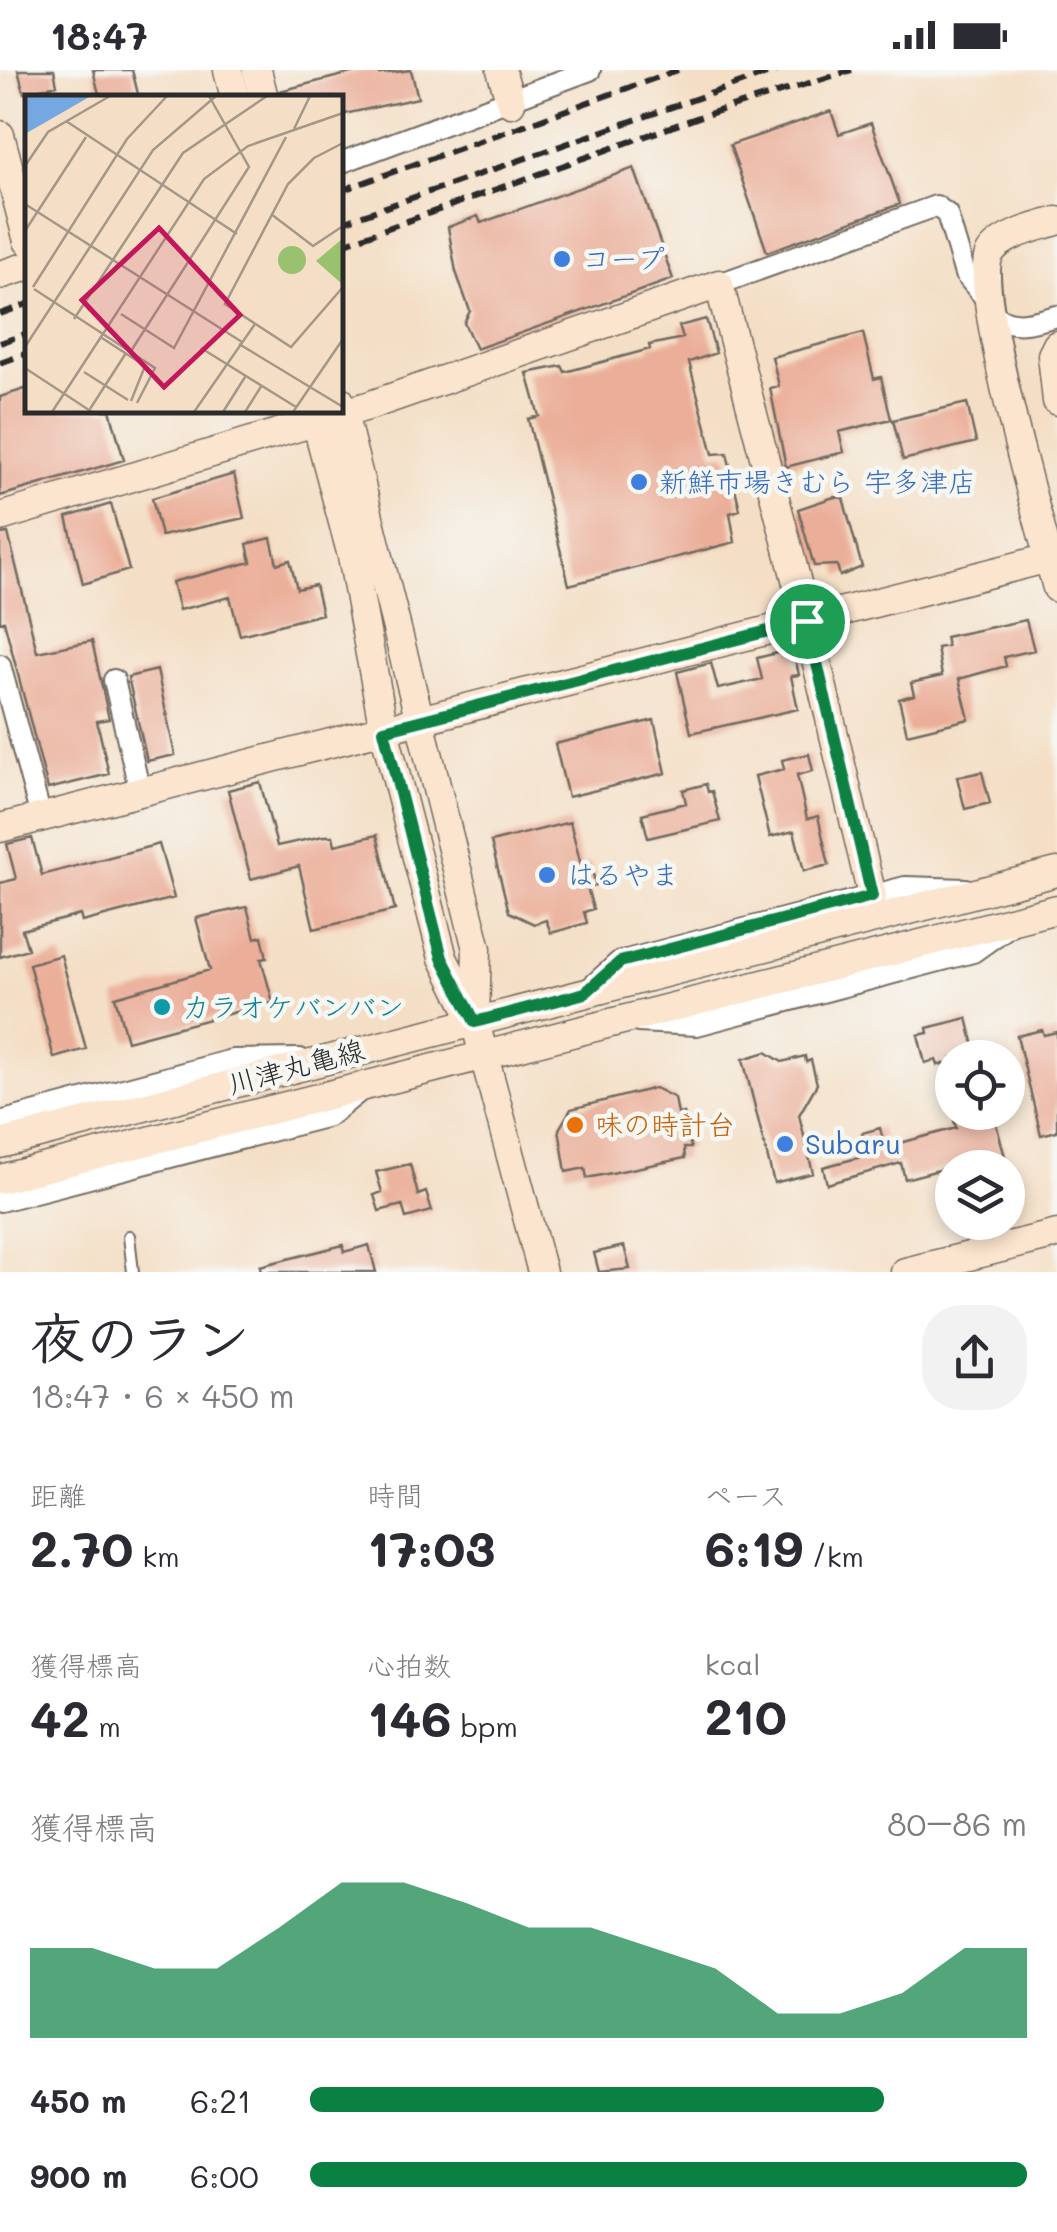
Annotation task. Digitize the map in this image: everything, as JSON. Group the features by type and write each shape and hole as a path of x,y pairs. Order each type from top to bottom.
{"street":[{"path":"228,70 234,95"},
{"path":"257,70 263,95"},
{"path":"501,70 511,103"},
{"path":"342,162 511,103 590,70"},
{"path":"0,135 25,229"},
{"path":"475,1022 478,948 342,407 719,284 936,206 947,214 965,274 1005,323 1020,325 1057,316"},
{"path":"1057,221 1024,232 990,254 990,307 1010,408 1057,588"},
{"path":"0,275 25,267"},
{"path":"719,284 807,621 872,896"},
{"path":"1057,346 1052,355 1057,401"},
{"path":"0,517 314,416 352,556 384,730 442,958 475,1022 542,1272"},
{"path":"0,828 1049,558"},
{"path":"0,665 7,717 41,817"},
{"path":"114,680 140,792"},
{"name":"川津丸亀線","path":"0,1144 1057,872"},
{"path":"585,993 620,962 905,887 988,890"},
{"name":"川津丸亀線","path":"0,1179 1057,909"},
{"path":"0,1122 232,1060 332,1058"},
{"path":"0,1202 329,1116 374,1081"},
{"path":"905,1272 1057,1234"}],"lane":[{"path":"129,1236 134,1272"}],"building":[{"path":"18,70 54,70 57,85 24,93"},
{"path":"93,70 132,70 138,95 99,95"},
{"path":"363,70 379,70 380,74 411,70 418,98 342,115 342,95 281,95 280,91"},
{"path":"831,111 839,134 871,123 900,204 767,252 730,145"},
{"name":"コープ","path":"634,168 673,279 476,349 464,323 470,311 456,272 448,227 478,216 481,223"},
{"name":"新鮮市場きむら 宇多津店","path":"706,319 716,353 689,362 713,454 727,453 740,510 730,513 735,542 569,585 528,419 539,416 527,373 562,366 565,372 650,349 649,345 683,338 679,326"},
{"path":"863,333 874,379 881,377 891,419 839,432 844,452 786,467 770,388 779,386 772,357"},
{"path":"25,389 25,412 111,412 124,460 0,496 0,397"},
{"path":"967,403 976,442 903,460 893,420"},
{"path":"234,474 244,518 161,536 152,498"},
{"path":"834,497 843,498 862,567 840,576 837,565 814,566 798,509"},
{"path":"111,504 129,570 83,584 67,517"},
{"path":"8,533 37,652 92,641 109,719 97,721 109,774 48,789 4,621 0,622 0,534"},
{"path":"271,538 277,564 290,560 297,589 315,585 322,614 240,635 230,597 179,610 172,582 251,562 247,544"},
{"path":"1026,620 1034,650 1004,657 1006,666 959,679 969,719 907,734 899,699 914,695 911,683 942,676 937,648 947,646 945,637"},
{"path":"793,649 799,675 791,676 798,709 691,733 677,672 711,663 718,689 762,679 757,658"},
{"path":"157,670 175,755 147,761 128,677"},
{"path":"654,720 666,773 568,797 555,744"},
{"path":"809,754 813,771 797,775 807,819 818,816 829,865 804,871 794,831 770,837 755,776 784,769 782,760"},
{"path":"982,772 990,803 965,809 957,777"},
{"path":"260,782 277,846 323,836 333,836 335,845 377,835 395,910 314,929 299,866 251,879 228,790"},
{"path":"706,784 708,792 712,791 720,821 648,838 642,814 686,803 683,790"},
{"name":"はるやま","path":"570,822 581,865 590,863 596,885 587,887 593,909 584,912 587,923 551,933 546,920 534,924 509,912 491,842"},
{"path":"32,838 42,875 159,844 174,898 82,922 80,915 22,930 28,949 0,957 0,883 16,879 7,844"},
{"path":"247,907 255,938 262,936 267,958 261,959 273,1002 127,1041 115,997 210,970 196,918"},
{"path":"61,955 86,1049 54,1058 29,964"},
{"path":"967,1018 972,1040 935,1040 935,1060 925,1063 918,1035 928,1033 927,1028"},
{"path":"1042,1030 1044,1035 1057,1032 1057,1131 1041,1135 1025,1069 1025,1040 1018,1040 1017,1036"},
{"name":"Subaru","path":"766,1052 782,1062 805,1056 806,1062 811,1060 817,1084 799,1115 813,1173 774,1183 743,1059"},
{"path":"655,1088 675,1098 678,1114 684,1113 691,1148 684,1148 685,1158 587,1178 585,1168 566,1172 559,1129 571,1109"},
{"path":"880,1128 885,1147 949,1130 998,1130 1003,1150 935,1150 935,1171 905,1179 901,1163 827,1184 823,1167 869,1155 862,1133"},
{"path":"410,1164 418,1195 426,1192 432,1211 406,1218 402,1205 379,1211 374,1195 382,1192 376,1172"},
{"path":"343,1245 344,1252 369,1245 376,1272 261,1272 260,1266"},
{"path":"624,1246 630,1269 599,1272 594,1253"}],"railway":[{"path":"342,190 678,70"},
{"path":"342,222 778,70"},
{"path":"342,244 699,117 852,70"},
{"path":"0,314 25,305"},
{"path":"0,343 25,334"},
{"path":"0,363 25,354"}],"place":[{"name":"コープ","path":"562,259"},
{"name":"新鮮市場きむら 宇多津店","path":"639,482"},
{"name":"はるやま","path":"547,875"},
{"name":"カラオケバンバン","path":"162,1007"},
{"name":"味の時計台","path":"575,1125"},
{"name":"Subaru","path":"785,1144"}],"route":[{"path":"807,621 872,896 620,962 585,993 475,1022 442,958 384,730 807,621"}]}
